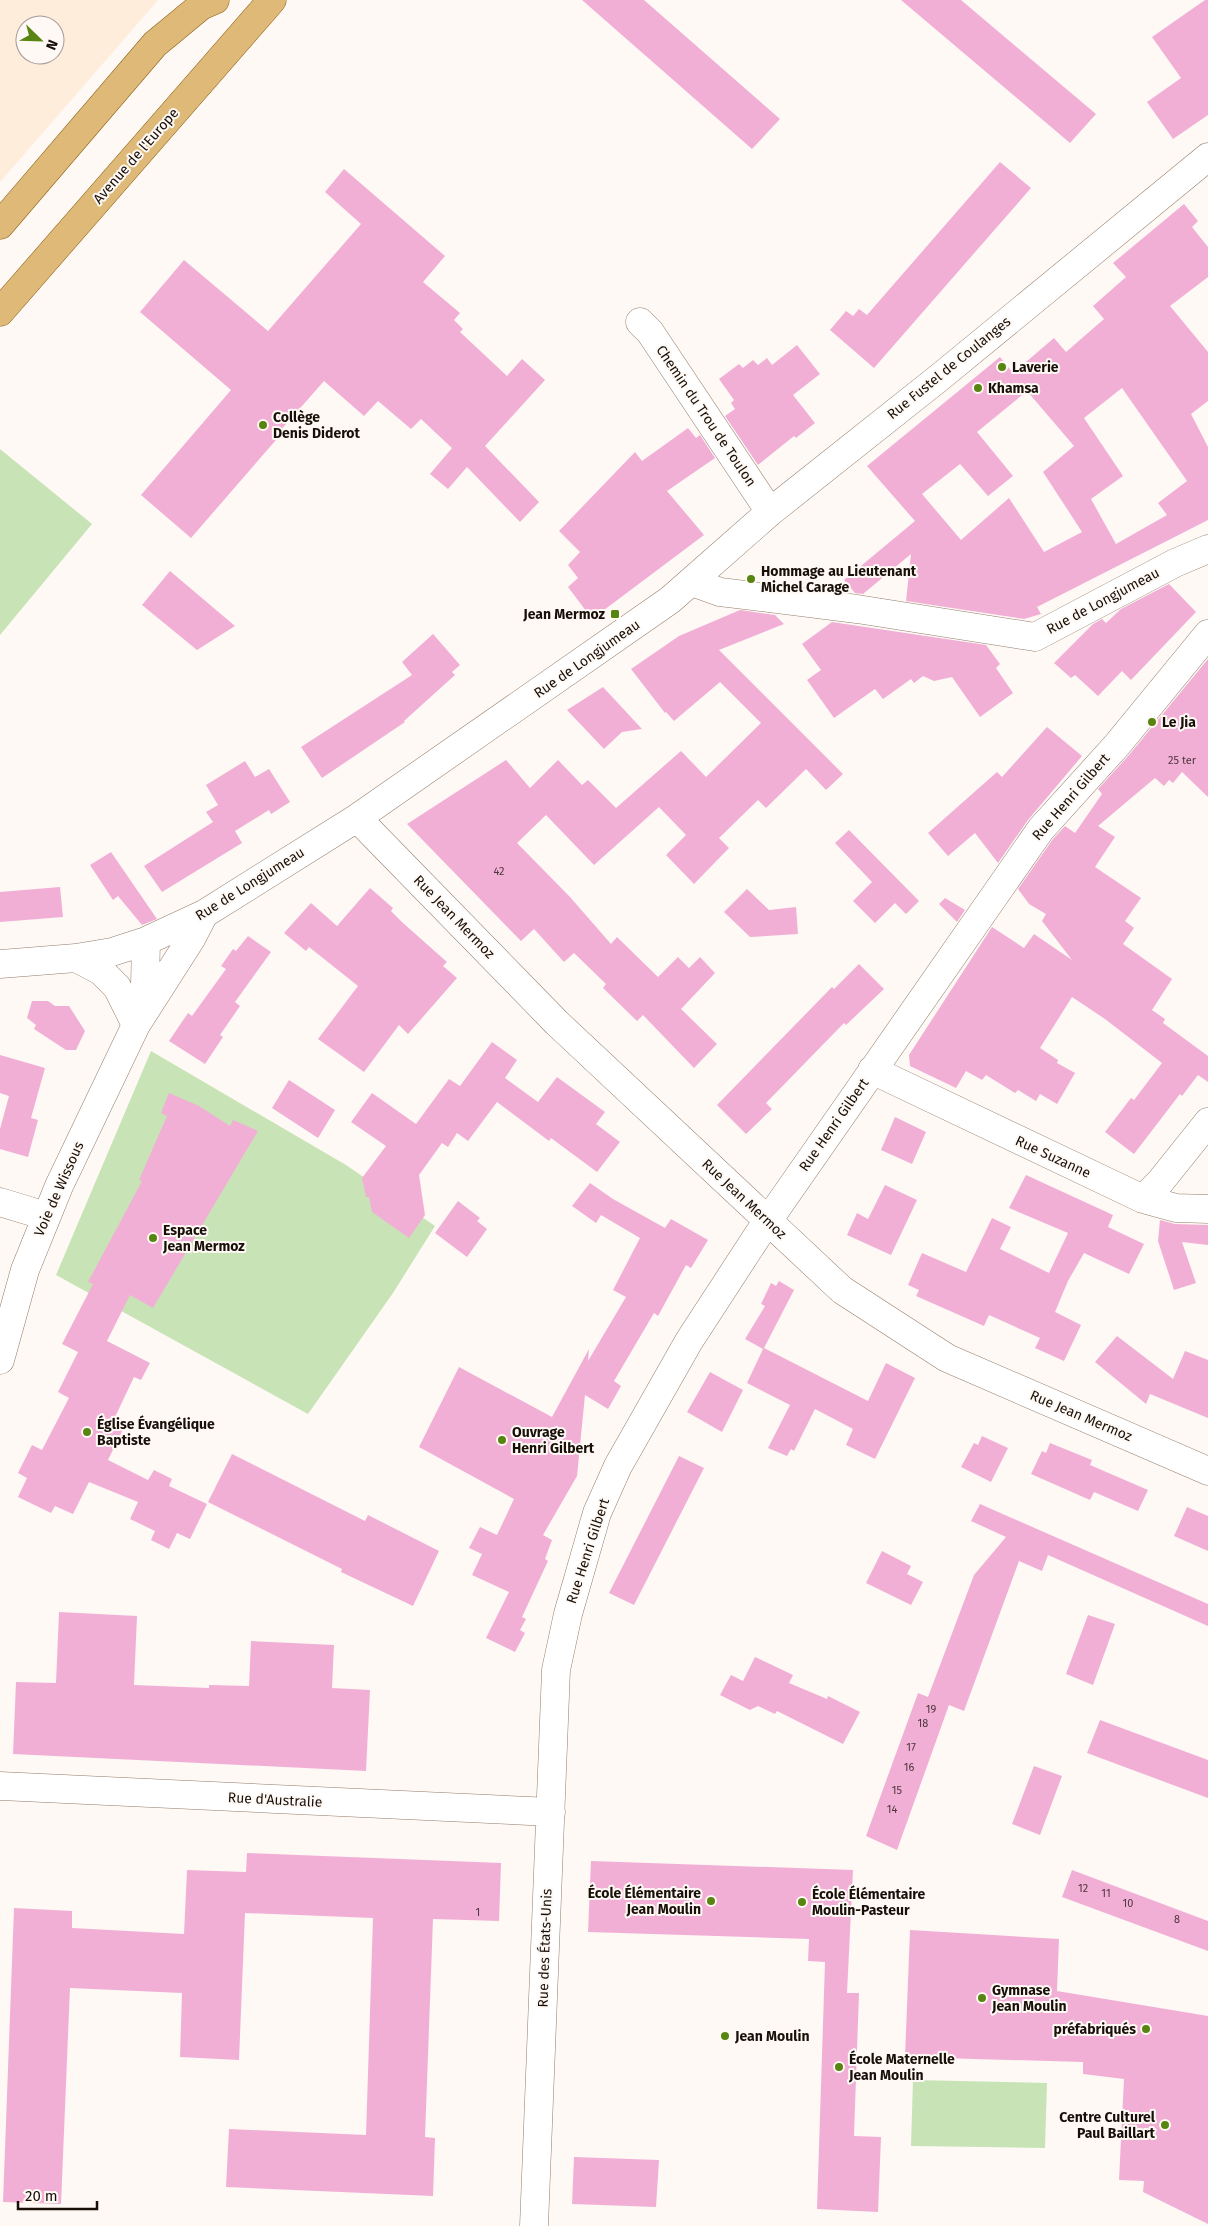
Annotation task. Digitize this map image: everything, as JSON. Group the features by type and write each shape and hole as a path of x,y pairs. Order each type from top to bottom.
{"main road":[{"path":"0,225 155,44 201,6 215,0"},
{"name":"Avenue de l'Europe","path":"0,312 272,0"}],"street":[{"name":"Rue Fustel de Coulanges","path":"692,582 770,512 933,383 1208,157"},
{"name":"Chemin du Trou de Toulon","path":"640,322 650,332 770,512"},
{"name":"Rue de Longjumeau","path":"0,964 76,958 112,952 146,941 204,914 357,818 609,643 692,582 720,592 857,609 1035,637 1175,564 1208,549"},
{"name":"Rue Henri Gilbert","path":"556,1670 568,1614 597,1513 618,1466 689,1341 872,1070 1041,829 1117,745 1177,673 1195,647 1208,634"},
{"name":"Rue Jean Mermoz","path":"357,818 557,1023 842,1290 947,1358 1208,1471"},
{"name":"Voie de Wissous","path":"0,1360 25,1270 46,1216 136,1024 191,939 204,914"},
{"name":"Voie de Wissous","path":"136,1024 145,985 146,941"},
{"path":"76,958 101,971 117,987 136,1024"},
{"name":"Rue Suzanne","path":"872,1070 1143,1198 1176,1208 1208,1209"},
{"path":"1143,1198 1160,1182 1208,1122"},
{"path":"0,1202 46,1216"},
{"name":"Rue des États-Unis","path":"534,2226 556,1670"},
{"name":"Rue d'Australie","path":"0,1786 551,1812"}],"shaded area":[{"path":"0,0 158,0 0,182"}],"green space":[{"path":"0,449 92,524 0,635"},
{"path":"151,1051 346,1165 435,1226 393,1293 308,1414 56,1275"},
{"path":"913,2080 1047,2083 1045,2148 911,2146"}],"building":[{"path":"582,0 644,0 780,119 752,149"},
{"path":"901,0 961,0 1096,114 1070,143"},
{"path":"1205,0 1208,0 1208,115 1173,139 1147,102 1181,78 1152,37"},
{"path":"1000,162 1031,188 874,368 830,330 846,311 853,316 859,309 867,315"},
{"path":"344,169 445,256 423,282 460,313 454,320 463,329 460,332 507,376 522,359 545,380 485,446 539,502 520,522 467,467 448,489 430,474 452,448 421,419 411,429 378,401 364,416 324,381 280,431 282,433 191,538 141,495 231,390 140,312 184,260 268,331 361,224 325,192"},
{"path":"1184,204 1198,221 1192,227 1208,247 1208,277 1170,306 1208,352 1208,401 1191,414 1208,447 1208,520 1037,607 1041,614 1024,619 906,601 911,554 863,594 855,593 844,580 915,521 867,466 1000,357 1013,373 1054,338 1066,352 1104,319 1093,306 1126,277 1113,263","holes":["1122,388 1187,481 1158,503 1167,515 1116,544 1091,499 1123,476 1084,418","1027,391 1074,446 1043,472 1082,532 1044,552 1009,498 961,540 922,494 960,464 988,496 1013,476 977,432"]},
{"path":"797,345 820,374 793,395 815,423 796,438 794,436 758,465 725,416 735,409 731,403 734,400 719,379 739,364 743,368 753,360 758,365 767,358 772,365"},
{"path":"688,428 696,438 700,435 715,458 667,491 704,535 592,619 568,587 578,578 568,565 580,552 559,531 635,452 642,461"},
{"path":"170,571 235,626 197,650 142,605"},
{"path":"1169,584 1196,612 1131,680 1122,671 1098,696 1075,675 1071,678 1054,663 1093,624 1102,619 1106,623 1121,609"},
{"path":"740,610 775,615 784,624 719,650 843,774 826,790 806,769 766,808 758,800 719,838 729,848 694,884 666,855 686,835 659,807 594,865 546,815 517,843 570,897 611,944 617,937 658,977 678,957 689,968 700,957 715,973 681,1009 717,1044 694,1068 643,1015 637,1021 603,988 606,984 574,953 564,962 534,929 521,941 407,824 506,760 530,788 558,760 582,785 588,780 616,808 681,751 706,777 761,723 720,682 674,721 665,713 631,669 679,636"},
{"path":"832,622 986,645 1000,664 996,668 1013,693 980,717 952,677 934,681 923,676 914,683 911,679 883,699 875,689 834,718 807,680 821,670 802,644"},
{"path":"433,634 460,665 452,672 455,675 405,722 322,778 301,747 412,675 402,662"},
{"path":"1208,659 1208,797 1182,772 1173,783 1169,780 1164,786 1155,778 1098,826 1115,837 1095,867 1141,898 1125,921 1134,928 1123,944 1172,979 1152,1010 1165,1019 1163,1023 1208,1056 1208,1082 1198,1075 1182,1096 1180,1094 1134,1154 1105,1132 1131,1098 1134,1100 1162,1063 1105,1019 1072,997 1040,1048 1058,1060 1057,1063 1075,1073 1057,1104 1040,1094 1036,1101 1018,1090 1015,1093 986,1075 982,1080 966,1071 956,1088 910,1066 909,1055 992,927 1024,948 1034,934 1072,960 1042,921 1046,914 1029,904 1018,889 1053,839 1065,826 1075,833 1102,794 1098,789 1129,755"},
{"path":"603,687 642,729 622,732 604,749 567,710"},
{"path":"1047,727 1082,756 1028,820 998,863 975,833 948,856 928,833 997,772 1002,777"},
{"path":"245,761 255,777 269,769 290,802 271,814 269,810 235,831 242,843 162,892 144,866 213,822 206,812 218,805 206,785"},
{"path":"849,830 919,901 906,914 895,903 875,923 853,901 872,882 835,843"},
{"path":"111,852 157,919 142,925 118,896 113,900 90,865"},
{"path":"60,887 63,917 0,922 0,892"},
{"path":"370,888 393,908 391,911 403,923 447,962 443,966 457,978 408,1034 399,1025 364,1072 318,1039 358,986 309,947 306,951 284,933 311,903 337,926"},
{"path":"747,889 769,910 796,907 798,934 750,937 724,912"},
{"path":"945,898 965,910 957,922 939,904"},
{"path":"248,936 271,952 235,1002 240,1006 220,1035 223,1037 205,1064 169,1041 188,1013 192,1016 226,969 221,966 233,949 236,951"},
{"path":"859,964 884,989 846,1025 844,1023 766,1103 772,1109 746,1134 717,1105 832,987 834,989"},
{"path":"32,1001 48,1001 55,1006 69,1006 85,1031 76,1050 66,1050 34,1029 36,1025 27,1018"},
{"path":"492,1042 517,1060 505,1078 538,1102 557,1077 605,1112 596,1124 620,1142 597,1172 551,1138 549,1141 497,1102 468,1141 457,1133 448,1147 442,1143 419,1175 425,1215 409,1238 372,1212 369,1197 366,1197 362,1178 386,1146 351,1122 372,1093 416,1124 449,1079 460,1086"},
{"path":"0,1055 45,1068 31,1118 38,1120 28,1157 0,1149 0,1129 9,1096 0,1093"},
{"path":"289,1080 335,1110 318,1138 272,1108"},
{"path":"169,1093 199,1106 230,1126 233,1120 258,1131 153,1308 130,1295 107,1341 150,1363 141,1380 134,1377 115,1417 126,1423 108,1460 148,1480 154,1470 172,1479 169,1486 207,1504 190,1539 177,1533 169,1549 151,1540 155,1531 130,1519 138,1502 89,1482 73,1514 55,1506 51,1513 18,1497 27,1478 18,1473 32,1445 42,1450 69,1398 58,1392 78,1352 62,1344 93,1284 88,1282 142,1181 139,1180 167,1116 161,1113"},
{"path":"895,1117 926,1132 912,1164 881,1150"},
{"path":"1026,1175 1113,1215 1108,1227 1144,1244 1129,1274 1084,1253 1068,1281 1055,1312 1081,1325 1064,1361 1035,1348 1040,1338 989,1315 984,1326 916,1296 919,1290 908,1285 922,1253 966,1272 992,1218 1011,1227 1000,1249 1049,1273 1068,1233 1009,1208"},
{"path":"590,1183 613,1199 665,1228 671,1219 708,1240 691,1268 686,1265 658,1316 654,1313 614,1381 621,1386 608,1409 585,1395 577,1476 543,1535 552,1540 545,1559 548,1561 522,1617 526,1619 520,1630 525,1633 515,1652 486,1638 509,1592 472,1575 482,1554 469,1548 480,1527 497,1535 514,1499 419,1447 459,1367 552,1417 589,1349 588,1361 626,1297 613,1290 640,1238 601,1215 596,1223 572,1206"},
{"path":"885,1185 917,1200 891,1255 847,1235 857,1213 868,1219"},
{"path":"458,1201 480,1218 477,1221 487,1229 467,1257 435,1233"},
{"path":"1160,1220 1175,1224 1208,1225 1208,1245 1182,1242 1196,1283 1174,1290 1158,1241"},
{"path":"779,1281 794,1290 764,1348 868,1401 886,1363 915,1378 875,1459 846,1445 853,1429 815,1409 794,1451 791,1449 787,1456 768,1448 790,1405 747,1383 763,1349 745,1339 765,1306 761,1304 771,1283 776,1286"},
{"path":"1117,1336 1173,1379 1185,1351 1208,1360 1208,1418 1150,1394 1146,1404 1095,1362"},
{"path":"710,1372 743,1390 722,1432 687,1412"},
{"path":"982,1436 1008,1448 991,1482 961,1467 974,1443 978,1445"},
{"path":"1050,1443 1092,1460 1090,1465 1148,1490 1138,1511 1094,1492 1090,1500 1031,1474 1042,1451 1046,1453"},
{"path":"232,1454 365,1521 368,1515 439,1551 413,1606 341,1572 342,1569 208,1502"},
{"path":"679,1456 704,1468 634,1605 609,1593"},
{"path":"980,1504 1208,1604 1208,1626 1048,1555 1042,1571 1019,1561 964,1711 949,1705 897,1850 866,1836 918,1693 928,1697 974,1575 1006,1537 971,1521"},
{"path":"1187,1507 1208,1516 1208,1551 1174,1536"},
{"path":"882,1551 911,1566 907,1574 923,1582 911,1605 866,1583"},
{"path":"59,1612 137,1616 134,1685 209,1688 209,1685 249,1686 251,1641 334,1645 332,1688 370,1690 366,1771 13,1754 16,1682 56,1683"},
{"path":"1088,1615 1115,1624 1093,1685 1066,1674"},
{"path":"755,1657 793,1675 789,1683 827,1699 828,1696 860,1712 843,1744 777,1711 775,1714 758,1706 750,1710 720,1695 731,1675 743,1681"},
{"path":"1100,1720 1208,1760 1208,1798 1087,1753"},
{"path":"1034,1766 1062,1776 1040,1835 1012,1824"},
{"path":"247,1853 501,1863 499,1921 433,1919 425,2137 435,2138 433,2196 226,2187 229,2129 366,2135 373,1918 245,1913 239,2060 180,2057 182,1993 70,1988 61,2204 3,2202 14,1908 72,1911 72,1928 184,1934 187,1870 246,1872"},
{"path":"591,1861 853,1870 847,1993 859,1993 854,2136 881,2137 878,2212 817,2209 825,1962 808,1961 809,1939 588,1932"},
{"path":"1072,1870 1208,1921 1208,1951 1062,1897"},
{"path":"910,1930 1059,1939 1057,1991 1208,2016 1208,2224 1143,2192 1144,2181 1119,2180 1124,2079 1083,2074 1083,2062 905,2057"},
{"path":"574,2157 659,2160 656,2207 572,2204"}],"place":[{"name":"Laverie","path":"1002,367"},
{"name":"Khamsa","path":"978,388"},
{"name":"Collège Denis Diderot","path":"263,425"},
{"name":"Hommage au Lieutenant Michel Carage","path":"751,579"},
{"name":"Jean Mermoz","path":"615,614"},
{"name":"Le Jia","path":"1152,722"},
{"name":"Espace Jean Mermoz","path":"153,1238"},
{"name":"Église Évangélique Baptiste","path":"87,1432"},
{"name":"Ouvrage Henri Gilbert","path":"502,1440"},
{"name":"École Élémentaire Jean Moulin","path":"711,1901"},
{"name":"École Élémentaire Moulin-Pasteur","path":"802,1902"},
{"name":"Gymnase Jean Moulin","path":"982,1998"},
{"name":"préfabriqués","path":"1146,2029"},
{"name":"Jean Moulin","path":"725,2036"},
{"name":"École Maternelle Jean Moulin","path":"839,2067"},
{"name":"Centre Culturel Paul Baillart","path":"1165,2125"}]}
